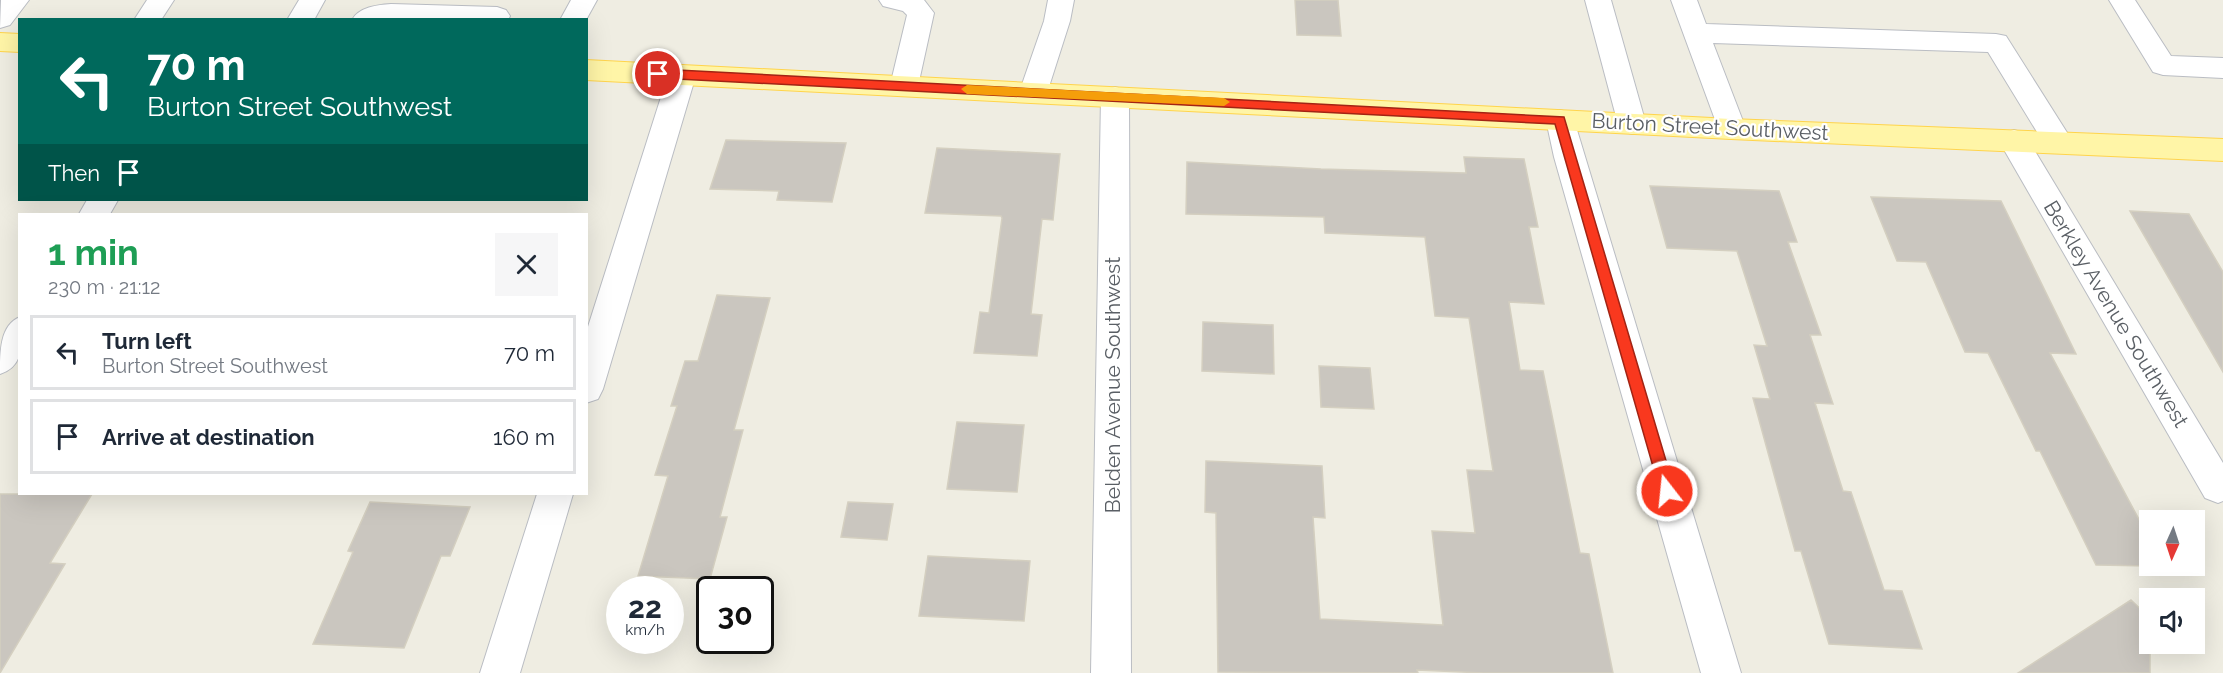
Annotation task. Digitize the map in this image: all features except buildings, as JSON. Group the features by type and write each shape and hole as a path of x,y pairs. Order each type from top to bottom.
{"main road":[{"path":"0,42 18,42"},
{"name":"Burton Street Southwest","path":"588,70 1731,129 2223,150"}],"street":[{"path":"0,19 16,0"},
{"path":"148,18 161,0"},
{"path":"301,18 312,0"},
{"path":"574,18 584,0"},
{"path":"892,0 912,4 921,13 904,86"},
{"path":"1033,93 1058,21 1061,0"},
{"path":"1598,0 1632,124"},
{"path":"1684,0 1731,129"},
{"path":"2122,0 2163,65 2223,68"},
{"path":"370,18 392,13 499,12"},
{"path":"1695,33 1996,43 2058,142"},
{"path":"588,382 682,75"},
{"name":"Belden Avenue Southwest","path":"1111,673 1115,96"},
{"path":"1560,120 1720,673"},
{"name":"Berkley Avenue Southwest","path":"2014,141 2218,487"},
{"path":"0,360 18,333"},
{"path":"500,673 555,495"}],"slow traffic":[{"path":"967,89 1224,102"}],"route":[{"path":"658,74 1560,120 1667,491"}]}
